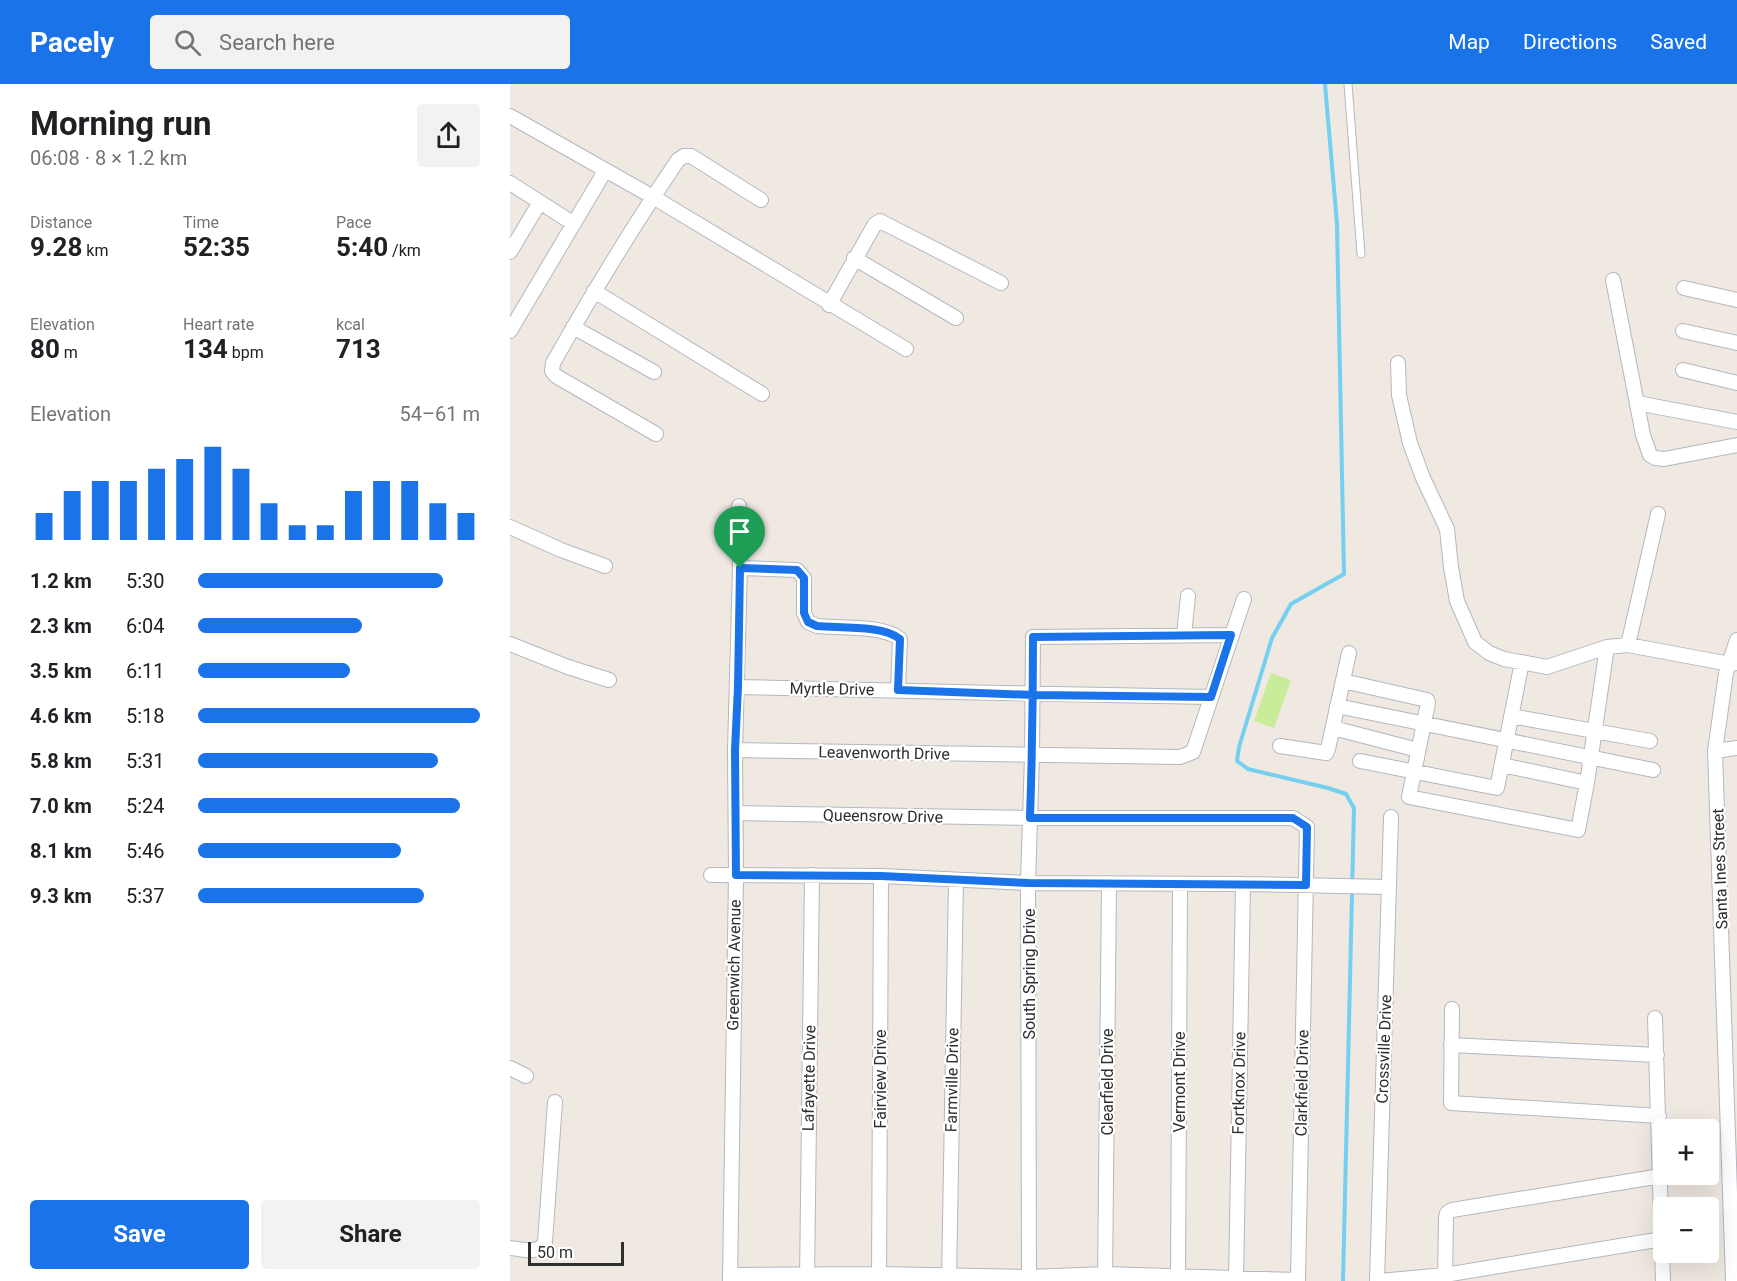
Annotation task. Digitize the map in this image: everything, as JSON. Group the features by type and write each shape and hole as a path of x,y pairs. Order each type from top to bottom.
{"street":[{"path":"510,116 653,197 829,305 906,349"},
{"path":"656,434 556,376 552,371 553,363 594,291 678,160 684,156 691,156 761,200"},
{"path":"510,331 605,171"},
{"path":"510,183 574,224"},
{"path":"510,252 540,202"},
{"path":"829,305 854,258 875,224 880,221 1001,283"},
{"path":"854,258 956,318"},
{"path":"1613,280 1637,403 1650,455 1664,459 1737,445"},
{"path":"1684,288 1737,300"},
{"path":"594,291 762,394"},
{"path":"573,327 654,372"},
{"path":"1683,331 1737,343"},
{"path":"1398,363 1399,395 1410,442 1423,478 1448,529 1457,601 1475,642 1489,653 1547,667 1607,647 1628,645 1734,663"},
{"path":"1683,370 1737,383"},
{"path":"1637,403 1737,422"},
{"name":"Greenwich Avenue","path":"730,1278 739,506"},
{"path":"1628,645 1658,514"},
{"path":"510,527 561,550 605,566"},
{"path":"740,568 797,570 804,578 804,613 808,622 817,626 894,633 900,639 898,690"},
{"path":"1184,636 1188,596"},
{"path":"1211,697 1244,599"},
{"name":"South Spring Drive","path":"1029,1279 1029,883 1033,637 1231,635"},
{"name":"Santa Ines Street","path":"1733,1281 1733,1126 1716,750 1726,673 1734,663 1737,640"},
{"path":"510,644 609,680"},
{"path":"1342,681 1425,699 1428,703 1409,797 1578,830 1607,647"},
{"path":"1280,746 1326,753 1349,653"},
{"path":"1360,761 1494,789 1498,786 1522,662"},
{"name":"Myrtle Drive","path":"738,687 1211,697"},
{"name":"Leavenworth Drive","path":"735,750 1180,757 1193,752 1211,697"},
{"path":"1337,706 1653,770"},
{"path":"1511,716 1650,741"},
{"path":"1333,728 1418,750"},
{"path":"1716,750 1737,748"},
{"path":"1502,765 1587,783"},
{"name":"Queensrow Drive","path":"736,813 1030,818 1293,818 1307,827 1306,885"},
{"name":"Crossville Drive","path":"1378,1281 1391,817"},
{"path":"711,875 881,876 1029,883 1388,887"},
{"name":"Lafayette Drive","path":"807,1277 812,875"},
{"name":"Fairview Drive","path":"879,1277 881,876"},
{"name":"Farmville Drive","path":"949,1278 956,880"},
{"name":"Clearfield Drive","path":"1105,1278 1109,883"},
{"name":"Vermont Drive","path":"1178,1279 1180,884"},
{"name":"Fortknox Drive","path":"1236,1280 1243,884"},
{"name":"Clarkfield Drive","path":"1298,1281 1306,885"},
{"path":"1452,1009 1451,1103 1659,1116"},
{"path":"1655,1018 1659,1119"},
{"path":"1451,1045 1657,1055"},
{"path":"510,1068 526,1076"},
{"path":"510,1248 536,1250 542,1248 545,1242 555,1102"},
{"path":"1445,1278 1446,1218 1447,1213 1452,1210 1653,1177"},
{"path":"1378,1281 1445,1278 1653,1241"},
{"path":"1663,1263 1663,1281"},
{"path":"730,1278 1105,1278 1298,1281"}],"lane":[{"path":"1348,84 1361,254"}],"green space":[{"path":"1271,673 1291,680 1274,728 1254,721"}],"waterway":[{"path":"1325,84 1337,224 1344,574 1291,604 1272,638 1239,747 1237,761 1248,769 1346,794 1354,808 1343,1281"}],"route":[{"path":"740,568 735,750 736,875 881,876 1029,883 1306,885 1307,827 1293,818 1030,818 1032,756 1033,695 1033,637 1231,635 1211,697 1033,695 898,690 900,639 894,633 817,626 808,622 804,613 804,578 797,570 740,568"}]}
